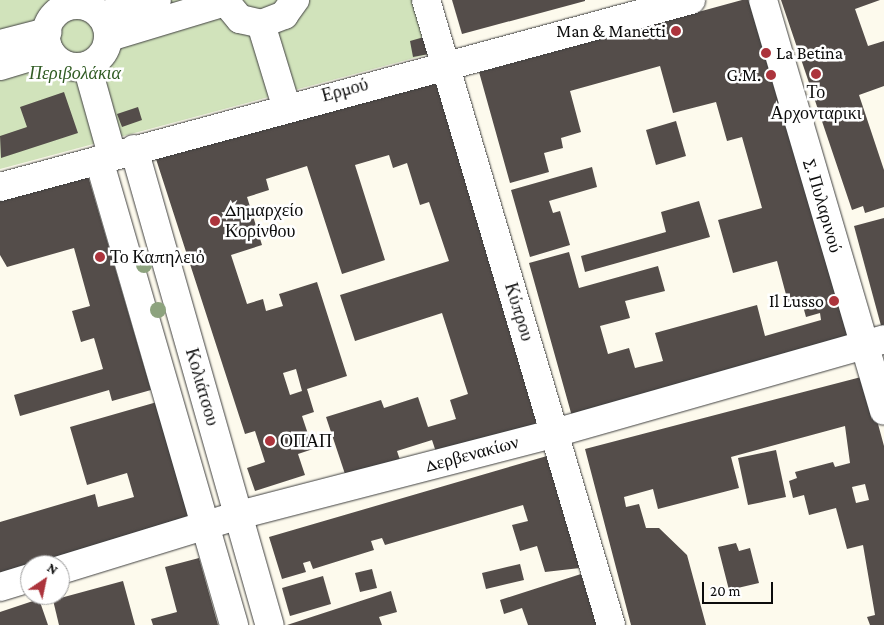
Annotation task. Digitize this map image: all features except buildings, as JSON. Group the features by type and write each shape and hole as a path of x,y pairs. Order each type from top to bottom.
{"street":[{"path":"105,26 157,0"},
{"path":"105,26 225,1 240,19 261,24 284,15 295,0"},
{"name":"Κύπρου","path":"426,0 611,625"},
{"name":"Ερμού","path":"0,187 286,106 691,0"},
{"name":"Σ. Πυλαρινού","path":"763,0 874,341 884,411"},
{"path":"0,66 48,42 55,14 72,3 93,9 105,26 102,55 86,66 66,65 48,42"},
{"path":"261,24 286,106"},
{"path":"0,44 48,42"},
{"path":"86,66 115,155"},
{"name":"Κολιάτσου","path":"115,155 239,516 270,625"},
{"name":"Κολιάτσου","path":"115,155 205,527 234,625"},
{"name":"Δερβενακίων","path":"70,567 239,516 555,433 874,341"},
{"path":"0,587 20,581"}],"green space":[{"name":"Περιβολάκια","path":"0,0 413,0 429,54 0,169"}],"place":[{"name":"Man & Manetti","path":"676,31"},
{"name":"La Betina","path":"766,53"},
{"name":"Το Αρχονταρικι","path":"816,74"},
{"name":"G.M.","path":"771,75"},
{"name":"Δημαρχείο Κορίνθου","path":"215,221"},
{"name":"Το Καπηλειὀ","path":"100,257"},
{"name":"Il Lusso","path":"834,301"},
{"name":"ΟΠΑΠ","path":"270,441"}]}
